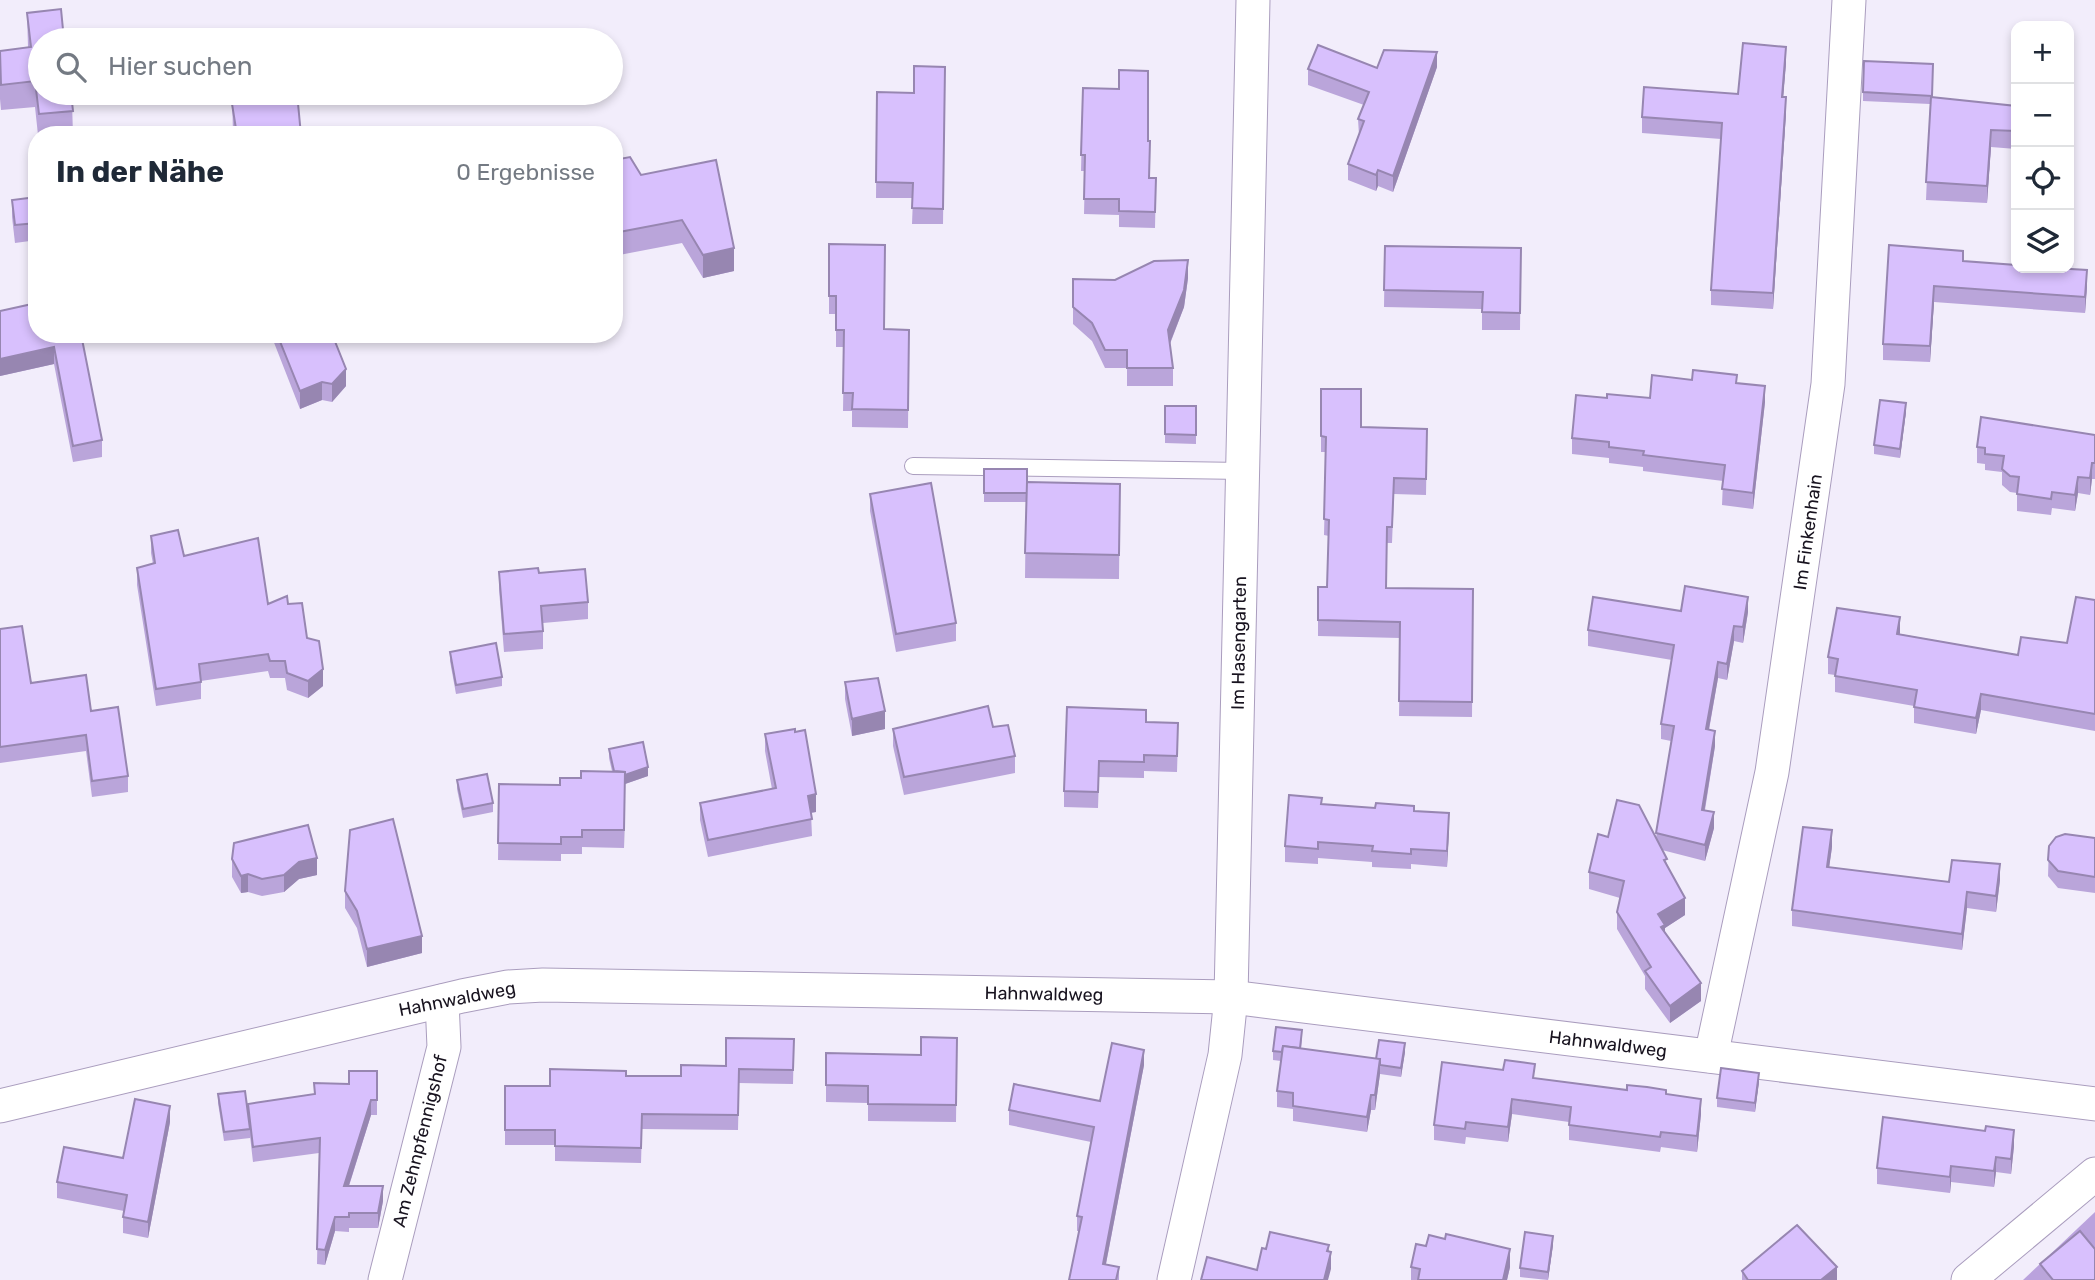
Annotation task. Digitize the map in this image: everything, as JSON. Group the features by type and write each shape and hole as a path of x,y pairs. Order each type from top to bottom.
{"street":[{"name":"Im Hasengarten","path":"1174,1280 1225,1055 1231,997 1254,0"},
{"name":"Im Finkenhain","path":"1711,1056 1772,772 1828,384 1849,0"},
{"name":"Hahnwaldweg","path":"0,1106 442,1000 508,987 543,985 1231,997 2095,1104"},
{"name":"Am Zehnpfennigshof","path":"384,1280 444,1047 442,1000"},
{"path":"1968,1280 2095,1174"}],"lane":[{"path":"913,466 1243,471"}],"shaded area":[{"path":"2095,1212 2095,1280 2023,1280"}],"building":[{"path":"61,9 63,28 29,28 27,13"},
{"path":"1743,43 1786,47 1782,97 1786,97 1773,293 1711,290 1722,123 1642,117 1644,87 1738,94"},
{"path":"1318,45 1377,68 1384,50 1437,52 1393,176 1378,170 1376,175 1348,164 1364,121 1358,119 1369,92 1308,69"},
{"path":"28,47 28,82 1,85 0,51"},
{"path":"1864,61 1933,64 1932,96 1863,92"},
{"path":"914,66 945,67 943,209 912,208 913,183 876,182 877,92 914,93"},
{"path":"1119,70 1148,71 1149,178 1156,178 1155,212 1119,211 1119,199 1084,199 1085,155 1081,155 1083,88 1119,89"},
{"path":"1931,97 2011,105 2011,131 1991,130 1987,186 1926,182"},
{"path":"38,105 72,105 73,111 39,114"},
{"path":"232,105 298,105 300,126 236,126"},
{"path":"630,157 641,175 716,160 734,248 703,255 682,220 623,231 623,158"},
{"path":"28,198 28,224 15,225 12,200"},
{"path":"829,244 885,245 884,329 909,330 908,410 852,409 853,393 843,393 844,330 836,330 836,296 829,296"},
{"path":"1889,245 1963,251 1963,261 2011,265 2011,273 2074,273 2074,269 2087,270 2085,297 1934,286 1930,346 1883,344"},
{"path":"1385,246 1521,248 1520,313 1482,312 1483,292 1384,290"},
{"path":"1188,260 1184,290 1168,330 1173,368 1127,368 1127,350 1105,350 1092,323 1073,307 1073,279 1115,280 1154,261"},
{"path":"28,305 28,343 83,343 102,440 73,446 54,347 0,359 0,311"},
{"path":"281,343 336,343 346,369 332,384 322,382 300,391"},
{"path":"1693,370 1737,375 1736,383 1765,386 1753,493 1722,489 1725,465 1643,455 1644,451 1609,447 1609,442 1572,438 1576,395 1607,398 1607,394 1650,398 1652,375 1692,380"},
{"path":"1321,389 1361,389 1361,427 1427,429 1426,479 1394,478 1392,527 1387,527 1386,588 1473,589 1472,702 1399,701 1400,622 1318,620 1318,587 1327,587 1329,520 1324,519 1326,437 1321,436"},
{"path":"1880,400 1906,403 1900,449 1874,445"},
{"path":"1165,406 1196,406 1196,435 1165,434"},
{"path":"1981,417 2095,435 2095,463 2092,463 2090,478 2078,477 2075,495 2052,492 2051,499 2017,494 2019,477 2010,476 2002,469 2004,456 1985,454 1985,448 1977,447"},
{"path":"984,469 1027,469 1027,493 984,493"},
{"path":"1027,482 1120,484 1119,555 1025,553"},
{"path":"931,483 956,623 896,634 870,494"},
{"path":"178,530 184,556 258,538 268,604 287,596 288,604 302,603 307,638 319,641 323,669 308,681 287,673 285,661 270,661 268,654 199,664 201,682 156,689 137,568 155,563 151,536"},
{"path":"538,568 539,573 585,569 588,602 541,606 543,631 504,634 499,572"},
{"path":"1685,586 1748,597 1743,627 1734,626 1727,664 1718,662 1706,729 1715,731 1702,810 1714,812 1705,845 1656,833 1674,726 1661,724 1674,645 1588,630 1593,597 1681,611"},
{"path":"2076,597 2095,600 2095,714 1981,694 1976,718 1914,707 1917,690 1835,676 1838,659 1828,657 1837,608 1900,617 1897,634 2018,655 2021,637 2067,643"},
{"path":"22,626 31,683 86,675 91,711 118,707 128,776 92,781 86,735 0,747 0,629"},
{"path":"496,643 502,677 456,685 450,652"},
{"path":"878,678 885,711 852,719 845,682"},
{"path":"988,706 993,727 1008,725 1015,756 904,777 893,729"},
{"path":"1067,707 1146,710 1146,722 1178,723 1177,756 1144,755 1144,762 1099,761 1098,792 1064,791"},
{"path":"795,729 795,732 805,730 816,794 808,796 812,819 708,840 700,803 776,788 765,734"},
{"path":"643,742 648,767 625,775 625,772 614,771 609,749"},
{"path":"581,771 625,772 624,830 582,830 582,837 561,837 561,844 498,843 499,784 560,785 560,778 581,778"},
{"path":"487,774 493,803 463,809 457,780"},
{"path":"1289,795 1322,798 1321,804 1375,808 1376,803 1414,806 1414,811 1449,813 1447,851 1411,849 1411,854 1372,851 1373,846 1318,842 1318,849 1285,846"},
{"path":"1617,800 1639,805 1685,898 1658,914 1665,925 1661,927 1701,983 1670,1006 1645,971 1651,967 1617,912 1624,881 1589,872 1598,834 1608,837"},
{"path":"393,819 422,936 367,949 357,911 345,891 350,830"},
{"path":"308,825 317,858 299,862 284,875 262,879 248,874 241,876 232,859 234,843"},
{"path":"1803,827 1832,830 1827,867 1949,882 1952,860 2000,864 1996,896 1967,892 1962,934 1792,910"},
{"path":"2065,834 2095,838 2095,877 2058,871 2048,860 2049,846 2056,837"},
{"path":"1276,1027 1302,1030 1300,1048 1283,1046 1282,1052 1273,1051"},
{"path":"921,1037 957,1038 956,1105 868,1104 868,1086 826,1085 826,1053 921,1055"},
{"path":"726,1038 794,1039 793,1070 739,1069 738,1115 642,1114 641,1148 555,1146 555,1130 505,1130 505,1086 550,1086 550,1069 626,1071 626,1076 681,1076 681,1065 726,1066"},
{"path":"1379,1040 1405,1043 1401,1068 1380,1065 1380,1059 1376,1059"},
{"path":"1112,1043 1144,1050 1103,1264 1119,1267 1116,1280 1069,1280 1082,1217 1077,1216 1094,1127 1009,1110 1014,1084 1100,1101"},
{"path":"1283,1046 1380,1059 1375,1095 1371,1095 1367,1117 1293,1106 1293,1093 1277,1091"},
{"path":"1505,1060 1535,1064 1533,1078 1627,1090 1627,1085 1647,1087 1666,1090 1666,1094 1701,1099 1697,1136 1661,1132 1660,1137 1569,1125 1571,1107 1512,1099 1508,1127 1466,1122 1465,1129 1434,1125 1442,1062 1503,1070"},
{"path":"1721,1068 1759,1073 1755,1103 1717,1098"},
{"path":"349,1071 377,1071 377,1100 371,1100 344,1186 383,1186 378,1213 349,1213 349,1217 335,1217 325,1250 317,1249 320,1138 253,1147 248,1104 315,1094 314,1083 349,1084"},
{"path":"245,1091 250,1129 224,1132 218,1094"},
{"path":"135,1099 170,1106 148,1222 123,1217 127,1195 57,1182 64,1147 123,1158"},
{"path":"1883,1117 1985,1131 1986,1126 2014,1130 2011,1159 1996,1157 1994,1171 1951,1166 1950,1177 1877,1168"},
{"path":"1797,1225 1837,1267 1821,1280 1748,1280 1742,1271"},
{"path":"2080,1231 2095,1249 2095,1280 2053,1280 2040,1264"},
{"path":"1270,1232 1329,1245 1327,1251 1331,1252 1324,1280 1201,1280 1207,1257 1257,1270 1262,1248 1266,1249"},
{"path":"1525,1232 1553,1236 1548,1272 1520,1268"},
{"path":"1446,1234 1510,1249 1503,1280 1418,1280 1420,1269 1411,1267 1416,1244 1426,1246 1429,1235 1445,1239"}]}
